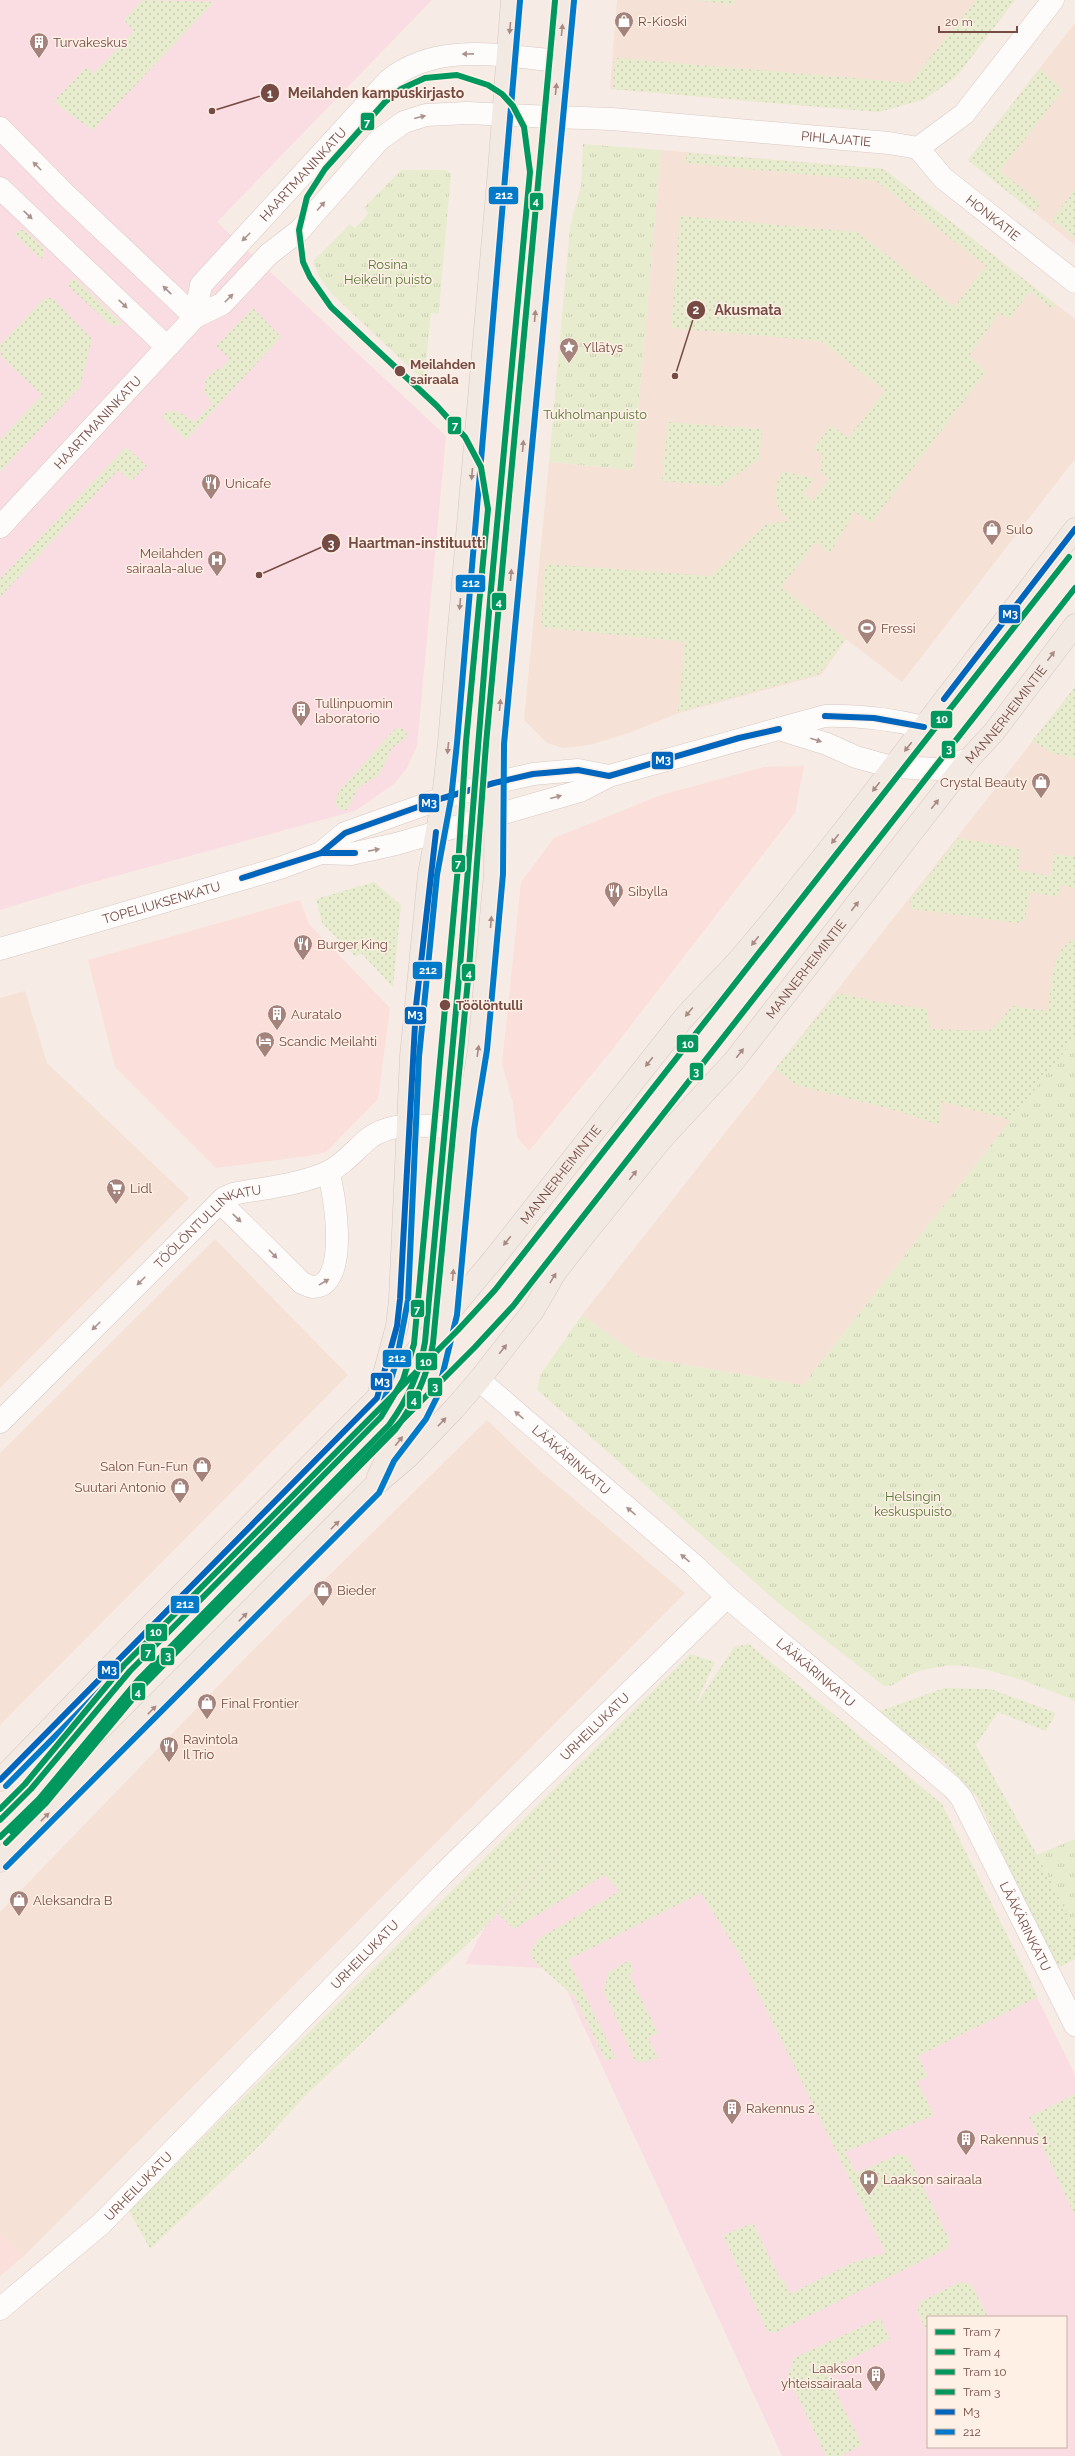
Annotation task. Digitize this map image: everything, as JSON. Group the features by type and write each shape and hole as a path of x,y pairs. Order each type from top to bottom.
{"main road":[{"path":"377,1398 397,1326 400,1299 411,1056 430,874 443,798 512,0"},
{"path":"373,1487 387,1457 419,1414 430,1393 449,1314 466,1129 479,1049 485,982 496,856 494,783 496,744 553,117 566,0"},
{"name":"MANNERHEIMINTIE","path":"0,1780 377,1398 449,1314 705,993 742,956 924,727 1075,529"},
{"name":"MANNERHEIMINTIE","path":"0,1861 373,1487 408,1457 454,1409 479,1380 533,1311 555,1273 661,1140 734,1061 969,759 994,732 1075,625"}],"street":[{"path":"918,148 964,114 1052,0"},
{"name":"HAARTMANINKATU","path":"195,317 200,285 255,229 389,80 414,64 446,55 471,54 559,61"},
{"name":"HAARTMANINKATU","path":"0,527 195,317 222,304 269,254 299,231 379,140 404,122 431,115 467,113 553,117"},
{"name":"PIHLAJATIE","path":"553,117 658,123 889,143 918,148"},
{"path":"0,128 65,194 195,317"},
{"name":"HONKATIE","path":"918,148 943,178 1075,282"},
{"path":"0,188 167,347"},
{"name":"TOPELIUKSENKATU","path":"0,949 280,868 322,854 351,854 379,849 580,791 609,776 739,738 825,716 856,715 887,718 924,727"},
{"path":"779,729 827,744 856,757 892,767 939,769 969,759"},
{"name":"TOPELIUKSENKATU","path":"322,854 345,833 443,798 494,783 533,774 578,770 609,776"},
{"name":"TÖÖLÖNTULLINKATU","path":"0,1422 220,1202 233,1194 305,1179 328,1172 369,1139 386,1128 407,1125 466,1129"},
{"path":"220,1202 302,1283 314,1287 328,1281 335,1268 337,1215 328,1172"},
{"name":"LÄÄKÄRINKATU","path":"479,1380 710,1580 727,1597 952,1787 961,1797 1075,2025"},
{"name":"URHEILUKATU","path":"0,2309 101,2224 441,1876 727,1597"}],"shaded area":[{"name":"Meilahden sairaala-alue","path":"0,0 432,0 217,222 446,436 417,746 407,768 394,784 355,811 79,886 0,910"},
{"path":"617,0 1015,0 956,77 925,99 879,112 610,89"},
{"path":"1075,23 1075,245 968,160"},
{"path":"661,150 884,169 1075,319 1075,459 902,682 846,639 821,675 679,713 629,733 589,745 563,748 547,743 524,720 549,462 633,470"},
{"path":"1075,687 1075,1038 803,1385 640,1357 582,1315"},
{"path":"804,766 795,813 611,1051 529,1151 517,1137 513,1103 502,1064 521,882 554,838 661,795 764,767"},
{"path":"300,900 309,924 390,1008 378,1099 326,1152 309,1156 216,1168 115,1067 88,960"},
{"path":"25,991 47,1063 189,1198 0,1388 0,998"},
{"path":"215,1239 348,1375 0,1725 0,1453"},
{"path":"487,1420 537,1468 685,1593 24,2256 0,2232 0,1912 249,1654"},
{"name":"Laakson sairaala","path":"640,1765 973,1866 1075,2075 1075,2456 782,2456 557,1969 465,1964 486,1925"},
{"path":"0,2232 24,2256 0,2276"}],"green space":[{"path":"143,0 214,2 93,130 65,111 54,101 86,67 94,73 134,31 124,20"},
{"path":"696,0 735,0 734,5"},
{"path":"976,0 1015,0 956,77 925,99 879,112 613,89 614,63 617,58 910,83"},
{"path":"1040,69 1063,90 1000,171 1041,203 1033,212 968,160"},
{"name":"Tukholmanpuisto","path":"583,144 661,150 633,470 549,462 570,226 581,186"},
{"path":"687,153 884,169 1055,304 1052,309 1030,291 1009,319 999,313 969,356 986,372 871,523 855,512 830,553 816,542 781,587 846,639 819,674 678,712 685,642 541,627 545,564 711,576 766,524 786,521 788,518 779,509 776,496 777,483 783,471 815,479 804,494 813,501 829,479 820,472 823,455 813,449 831,425 848,438 885,391 821,341 671,328 680,216 857,232 954,307 986,266 876,181 685,163"},
{"name":"Rosina Heikelin puisto","path":"401,170 445,170 451,174 439,314 431,313 424,381 332,294 320,278 313,261 350,224 355,228 369,213 364,208"},
{"path":"1075,189 1075,238 1052,220"},
{"path":"19,230 24,230 44,248 44,255 41,259 14,234"},
{"path":"74,278 123,324 112,326 67,285"},
{"path":"45,298 52,298 92,339 80,387 0,472 0,440 42,395 1,356 0,345"},
{"path":"253,308 281,337 186,440 162,417 167,411 179,412 194,422 212,404 204,391 206,379 216,369 220,370 230,359 216,346"},
{"path":"668,422 762,429 759,460 720,486 662,481"},
{"path":"126,447 147,466 131,481 118,470 0,597 0,579"},
{"path":"1075,687 1075,758 1052,753 1032,741"},
{"path":"401,728 406,731 407,737 392,748 379,775 358,788 347,810 340,810 335,802 339,791 395,729"},
{"path":"958,838 1021,849 1018,870 1051,876 1054,854 1075,857 1075,888 1060,885 1058,897 1030,892 1025,919 1017,923 912,909 910,900"},
{"path":"374,882 401,905 393,987 361,953 356,957 322,923 316,899"},
{"path":"1075,940 1075,1132 906,1254 1011,1120 942,1102 939,1125 901,1112 796,1085 775,1069 835,995 842,994 883,1003 927,1009 930,1029 989,1031 999,1022 1012,1006 1048,1011 1057,959 1061,950 1067,944"},
{"name":"Helsingin keskuspuisto","path":"1075,1038 1075,1701 1011,1677 976,1668 960,1666 946,1666 923,1670 907,1676 895,1684 884,1686 778,1603 537,1390 540,1375 582,1315 640,1357 803,1385"},
{"path":"749,1644 942,1804 1038,1997 918,2056 928,2076 917,2082 934,2115 845,2152 856,2173 899,2154 908,2157 950,2241 948,2248 774,2333 767,2331 723,2235 753,2223 781,2281 784,2280 790,2294 854,2262 886,2253 740,1956 701,1893 568,1960 616,2059 605,2060 575,1997 534,1961 530,1952 538,1939 619,1891 605,1875 514,1929 498,1914 590,1817 476,1936 307,2094 260,2145 150,2249 129,2211 690,1654 715,1662 695,1706 734,1647"},
{"path":"944,1688 991,1689 1056,1713 1046,1731 998,1712 976,1745 1037,1855 1075,1839 1075,1959 1055,1969 977,1797 941,1759 877,1712"},
{"path":"1075,1839 1075,1929 1037,1855"},
{"path":"629,1960 634,1972 629,1974 658,2033 648,2038 658,2058 644,2062 635,2061 604,1991 608,1973"},
{"path":"1075,2094 1075,2216 1029,2117"},
{"path":"959,2282 971,2284 987,2316 927,2316 927,2332 918,2313 919,2302"},
{"path":"880,2318 890,2339 827,2371 833,2382 831,2383 862,2445 841,2456 826,2456 788,2376 794,2358"}],"tram line":[{"name":"4","path":"6,1843 45,1804 145,1684 395,1430 409,1410 420,1389 428,1367 433,1343 469,969 486,744 555,1"},
{"name":"7","path":"0,1820 31,1789 130,1671 381,1417 403,1380 414,1344 458,867 466,742 488,509 481,467 465,437 437,406 331,307 310,277 303,262 299,230 307,197 325,169 385,102 401,89 425,78 457,75 488,85 502,94 513,106 524,127 530,172 490,600 460,967 423,1353 412,1385 402,1405 389,1425 139,1679 39,1799 0,1837"},
{"name":"10","path":"0,1809 25,1784 124,1665 458,1330 495,1290 1069,557"},
{"name":"3","path":"11,1831 43,1799 142,1682 475,1347 513,1306 1075,588"}],"transit line":[{"name":"212","path":"6,1786 383,1404 396,1363 408,1300 419,1057 437,875 451,799 457,743 520,1"},
{"name":"212","path":"6,1867 379,1493 394,1461 426,1419 437,1397 457,1315 474,1130 487,1050 503,874 504,744 574,1"},
{"name":"M3","path":"944,699 1075,529"},
{"name":"M3","path":"825,716 874,718 924,727"},
{"name":"M3","path":"321,853 345,833 443,798 494,783 533,774 578,770 609,776 739,738 779,729"},
{"name":"M3","path":"0,1780 377,1398 397,1326 400,1299 416,1006 436,832"},
{"name":"M3","path":"242,878 321,853 355,853"}],"place":[{"name":"R-Kioski","path":"624,38"},
{"name":"Turvakeskus","path":"39,59"},
{"name":"Meilahden kampuskirjasto","path":"212,111"},
{"name":"Yllätys","path":"569,364"},
{"name":"Meilahden sairaala","path":"400,371"},
{"name":"Akusmata","path":"675,376"},
{"name":"Unicafe","path":"211,500"},
{"name":"Sulo","path":"992,546"},
{"name":"Haartman-instituutti","path":"259,575"},
{"name":"Meilahden sairaala-alue","path":"217,577"},
{"name":"Fressi","path":"867,645"},
{"name":"Tullinpuomin laboratorio","path":"301,727"},
{"name":"Crystal Beauty","path":"1041,799"},
{"name":"Sibylla","path":"614,908"},
{"name":"Burger King","path":"303,961"},
{"name":"Töölöntulli","path":"445,1005"},
{"name":"Auratalo","path":"277,1031"},
{"name":"Scandic Meilahti","path":"265,1058"},
{"name":"Lidl","path":"116,1205"},
{"name":"Salon Fun-Fun","path":"202,1483"},
{"name":"Suutari Antonio","path":"180,1504"},
{"name":"Bieder","path":"323,1607"},
{"name":"Final Frontier","path":"207,1720"},
{"name":"Ravintola Il Trio","path":"169,1763"},
{"name":"Aleksandra B","path":"19,1917"},
{"name":"Rakennus 2","path":"732,2125"},
{"name":"Rakennus 1","path":"966,2156"},
{"name":"Laakson sairaala","path":"869,2196"},
{"name":"Laakson yhteissairaala","path":"876,2392"}]}
